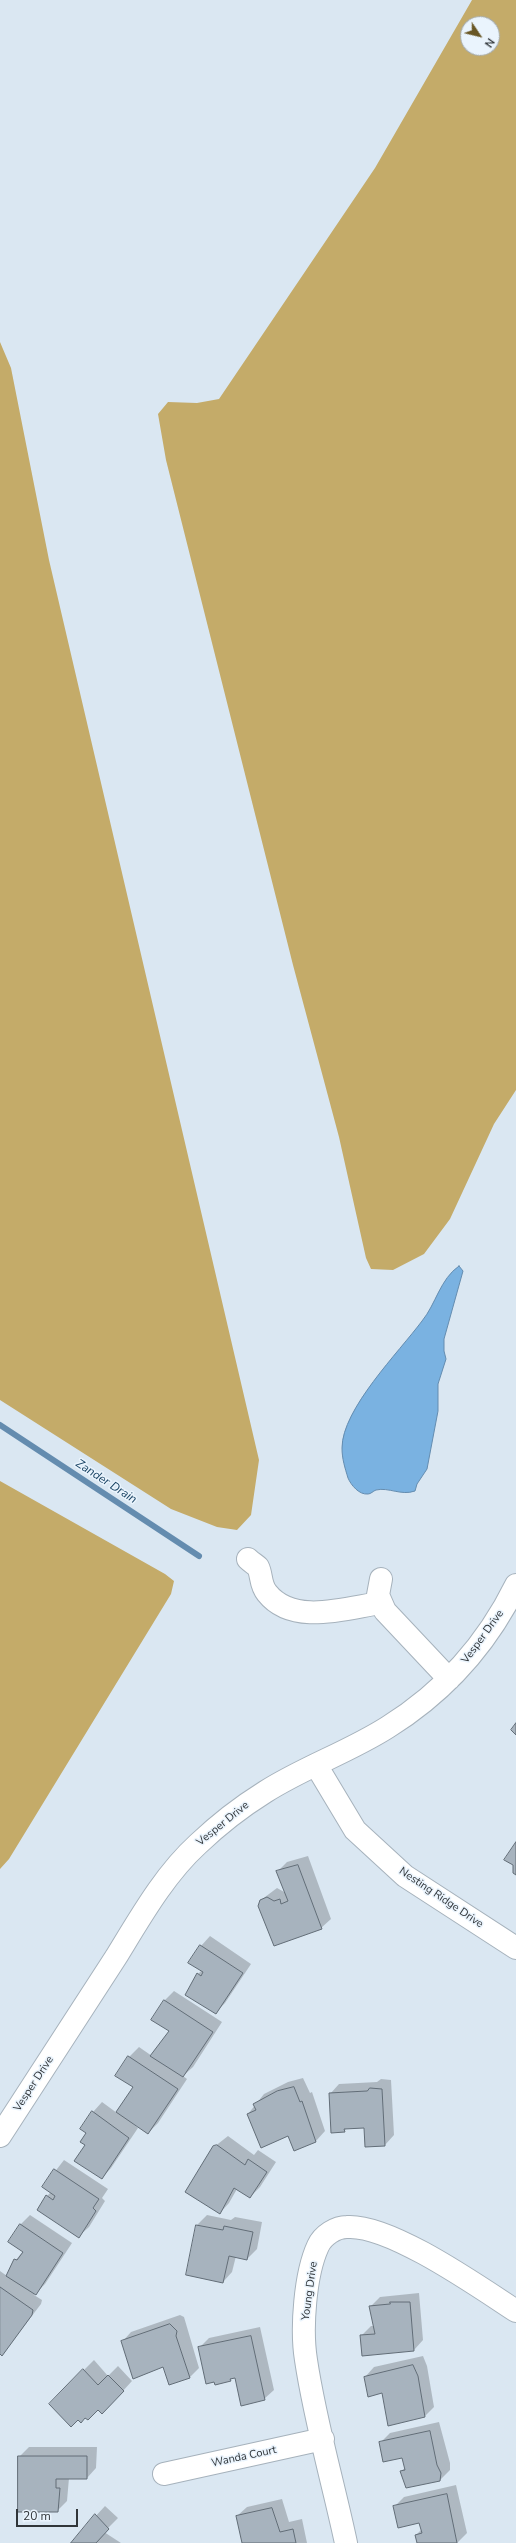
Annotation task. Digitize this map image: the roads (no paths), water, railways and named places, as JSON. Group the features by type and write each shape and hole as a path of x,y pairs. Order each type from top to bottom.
{"street":[{"path":"248,1559 258,1568 262,1586 268,1594 285,1606 313,1613 380,1603"},
{"path":"381,1579 380,1603 449,1679"},
{"name":"Vesper Drive","path":"0,2136 173,1871 195,1846 242,1807 265,1791 387,1728 407,1715 449,1679 480,1644 513,1598"},
{"name":"Nesting Ridge Drive","path":"316,1765 355,1830 394,1866 405,1876 516,1948"},
{"name":"Young Drive","path":"346,2543 306,2358 305,2335 311,2271 318,2245 325,2237 335,2230 347,2227 378,2232 420,2252 509,2307"},
{"name":"Wanda Court","path":"164,2474 323,2439"}],"water":[{"path":"459,1266 463,1271 444,1339 446,1359 438,1384 438,1411 427,1469 417,1484 415,1491 405,1493 381,1489 369,1494 362,1493 349,1481 343,1456 342,1448 344,1433 351,1416 373,1382 427,1314 447,1278"}],"waterway":[{"name":"Zander Drain","path":"0,1425 199,1556"}]}
